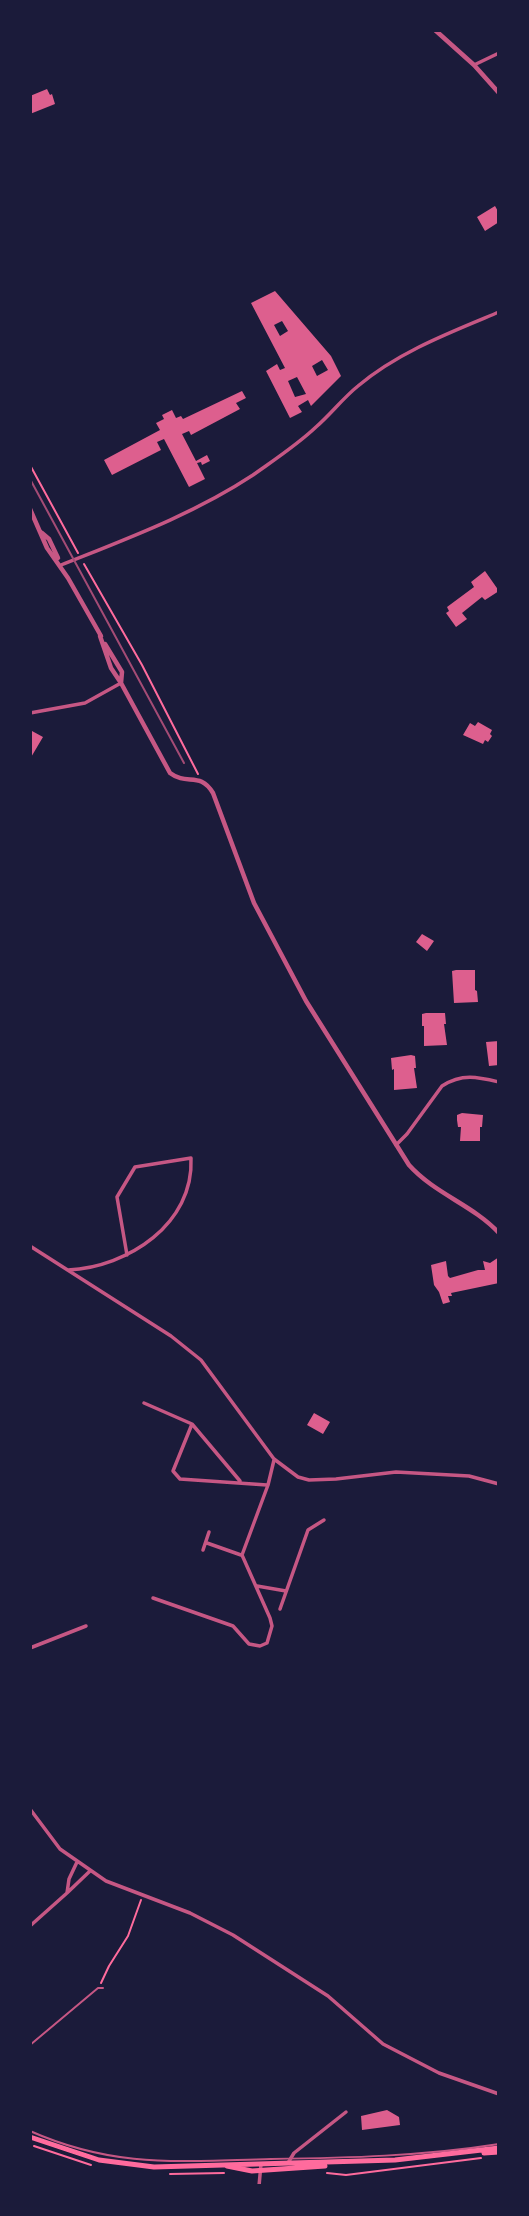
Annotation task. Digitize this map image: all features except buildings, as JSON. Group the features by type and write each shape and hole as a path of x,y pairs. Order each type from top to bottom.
{"main road":[{"path":"30,2137 76,2154 123,2165 261,2167 283,2170 328,2166 338,2162"},
{"path":"261,2167 289,2161 395,2160 499,2148"}],"street":[{"path":"435,30 474,65 499,93"},
{"path":"474,65 499,53"},
{"path":"61,565 193,510 225,493 314,429 359,385 379,371 430,342 499,312"},
{"path":"30,509 122,672 121,683 170,773 180,779 201,780 213,793 254,903 306,1001 396,1144 420,1178 489,1222 499,1233"},
{"path":"30,713 85,703 121,683"},
{"path":"396,1144 407,1134 442,1086 450,1080 471,1076 499,1082"},
{"path":"66,1270 78,1270 120,1259 127,1255 153,1238 173,1217 185,1199 192,1177 191,1158 135,1167 117,1197 127,1255"},
{"path":"30,1246 171,1336 201,1360 274,1459 288,1471 309,1480 397,1472 469,1476 499,1484"},
{"path":"144,1404 192,1424 241,1482"},
{"path":"192,1424 173,1471 180,1479 268,1485"},
{"path":"242,1555 268,1485 274,1459"},
{"path":"280,1609 308,1530 324,1520"},
{"path":"203,1550 209,1532"},
{"path":"153,1598 233,1626 249,1644 260,1646 267,1643 272,1626 242,1555 207,1543"},
{"path":"257,1586 286,1591"},
{"path":"30,1647 86,1626"},
{"path":"30,1810 60,1849 106,1881 190,1913 260,1952 328,1996 383,2044 439,2073 499,2094"},
{"path":"66,1893 77,1862"},
{"path":"30,1926 90,1871"},
{"path":"283,2170 294,2153 346,2112"},
{"path":"259,2186 261,2167"}],"lane":[{"path":"30,2045 97,1988 103,1988"},
{"path":"30,2131 77,2149 139,2161 289,2161 499,2148"}],"path":[{"path":"30,465 76,551"},
{"path":"83,562 142,666 201,780"},
{"path":"97,1988 128,1936 143,1896"},
{"path":"324,2172 346,2175 487,2157"}],"tram line":[{"path":"30,479 184,763"}]}
